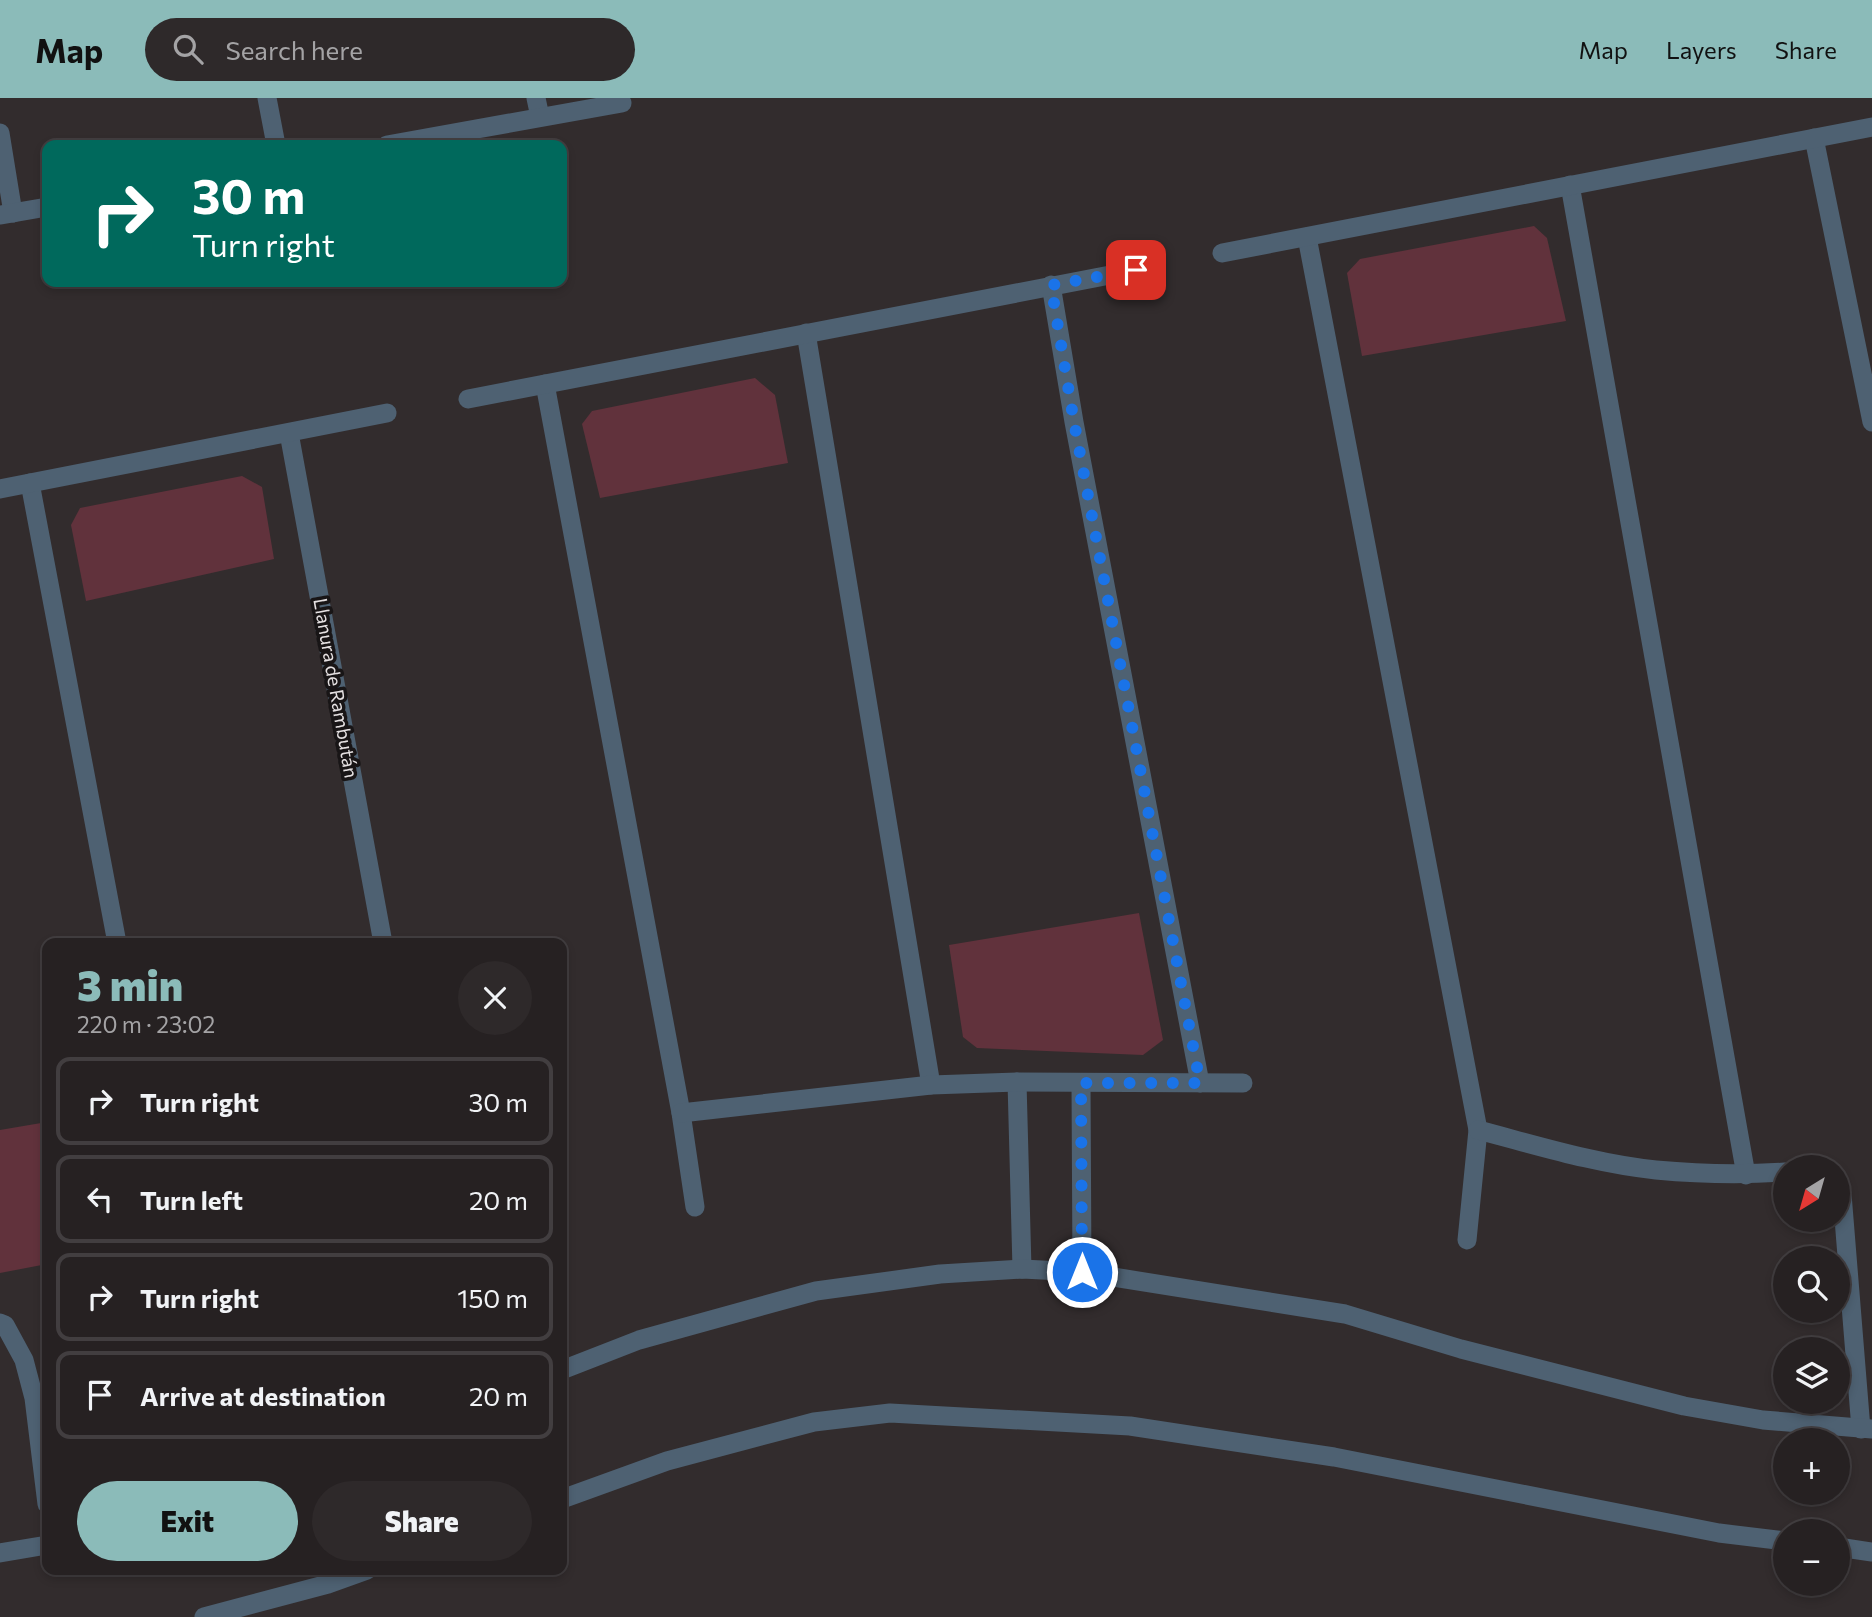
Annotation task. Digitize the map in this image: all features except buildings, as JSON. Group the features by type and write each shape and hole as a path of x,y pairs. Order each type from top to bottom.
{"street":[{"path":"267,98 275,140"},
{"path":"407,140 538,108 622,103"},
{"path":"1222,253 1872,127"},
{"path":"0,133 6,214 42,208"},
{"path":"1814,138 1872,422"},
{"path":"1570,185 1746,1175"},
{"path":"1307,237 1478,1130 1467,1240"},
{"path":"468,399 1136,270"},
{"path":"1051,285 1074,422 1200,1083"},
{"path":"806,333 931,1085"},
{"path":"545,384 681,1113 695,1207"},
{"path":"0,489 387,413"},
{"name":"Llanura de Rambután","path":"289,433 382,938"},
{"path":"30,483 116,938"},
{"path":"681,1113 931,1085 1017,1082 1243,1083"},
{"path":"1017,1082 1022,1269"},
{"path":"1081,1083 1082,1272"},
{"path":"1478,1130 1592,1158 1655,1170 1746,1175 1773,1173"},
{"path":"567,1368 639,1340 816,1291 940,1274 1022,1269 1082,1272 1345,1314 1461,1349 1684,1406 1763,1420 1866,1429 1846,1232"},
{"path":"0,1323 5,1325 24,1360 34,1398 42,1463"},
{"path":"567,1497 667,1461 814,1422 890,1413 1130,1426 1334,1457 1719,1533 1773,1540"},
{"path":"0,1553 42,1546"},
{"path":"1850,1549 1872,1552"},
{"path":"204,1617 353,1575"}],"shaded area":[{"path":"1534,226 1547,238 1566,321 1362,356 1347,273 1360,259"},
{"path":"755,378 775,395 788,463 600,498 582,424 592,411"},
{"path":"242,476 262,487 274,559 86,601 71,525 80,508"},
{"path":"1139,913 1163,1040 1143,1055 977,1048 963,1037 949,945"},
{"path":"42,1123 42,1265 0,1273 0,1130"}],"route":[{"path":"1082,1272 1081,1083 1200,1083 1074,422 1051,285 1136,270"}]}
